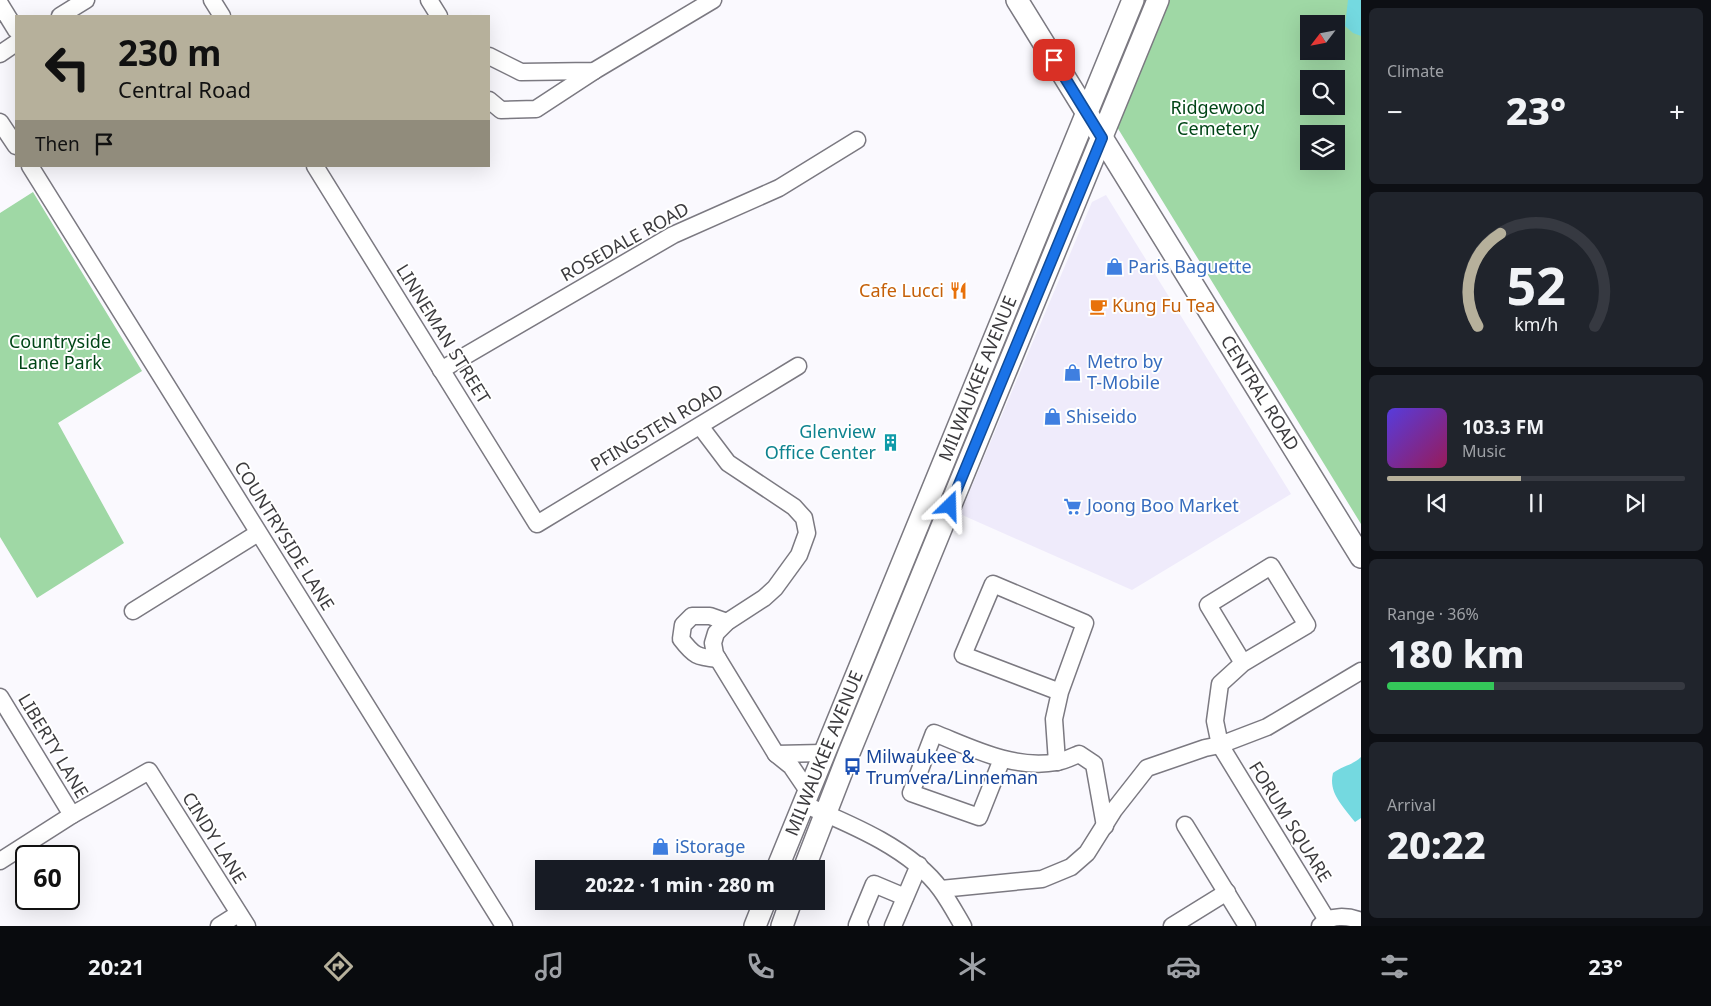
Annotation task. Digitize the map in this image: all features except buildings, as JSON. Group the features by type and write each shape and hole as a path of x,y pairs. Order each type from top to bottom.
{"main road":[{"name":"CENTRAL ROAD","path":"1017,0 1361,557"},
{"name":"MILWAUKEE AVENUE","path":"781,860 1133,0"},
{"name":"MILWAUKEE AVENUE","path":"808,860 984,421 1158,0"},
{"path":"984,421 976,410 975,400 1002,334 1003,314"},
{"path":"755,926 761,910"},
{"path":"782,926 788,910"}],"street":[{"path":"62,15 86,0"},
{"path":"212,0 221,15"},
{"path":"429,0 438,15"},
{"path":"490,101 501,110 536,109 594,71 712,0"},
{"path":"0,4 15,28"},
{"path":"0,54 15,45"},
{"path":"490,56 521,72 594,71"},
{"path":"0,122 15,144"},
{"name":"ROSEDALE ROAD","path":"441,370 673,234 780,188 857,140"},
{"name":"COUNTRYSIDE LANE","path":"31,167 504,926"},
{"name":"LINNEMAN STREET","path":"316,167 537,524"},
{"name":"PFINGSTEN ROAD","path":"537,524 798,366"},
{"path":"700,426 728,463 794,507 804,518 807,533 799,555 775,588 764,598 727,622 716,633 714,643 715,654 776,754 791,766 805,798 826,814 879,839 919,865 940,889 963,926"},
{"path":"133,611 258,533"},
{"path":"1220,745 1215,721 1220,684 1243,663 1307,625 1271,566 1208,605 1243,663"},
{"path":"1057,762 1054,720 1060,692 1085,623 993,584 963,654 1060,692"},
{"path":"718,658 702,658 690,650 681,639 683,625 692,616 710,616 727,622"},
{"path":"940,889 1042,879 1071,867 1087,853 1114,810 1147,768 1205,748 1220,745 1267,727 1361,670"},
{"name":"LIBERTY LANE","path":"0,697 72,815"},
{"path":"1002,759 979,817 911,793 934,733 1002,759 1029,763 1057,762 1079,754 1094,764 1105,826"},
{"name":"FORUM SQUARE","path":"1220,745 1324,923"},
{"path":"776,754 824,753"},
{"name":"CINDY LANE","path":"72,815 149,771 242,920"},
{"path":"0,862 72,815"},
{"path":"1185,825 1247,926"},
{"path":"894,926 919,865"},
{"path":"860,926 857,925 874,884 905,897"},
{"path":"1172,926 1227,892"},
{"path":"1324,923 1340,917 1361,921"},
{"path":"219,926 242,920"}],"shaded area":[{"path":"1106,195 1291,494 1132,590 960,514 1092,202"}],"green space":[{"name":"Ridgewood Cemetery","path":"1169,0 1361,0 1361,524 1117,127"},
{"name":"Countryside Lane Park","path":"33,192 142,371 58,423 124,543 37,598 0,537 0,213"}],"water":[{"path":"1348,0 1361,0 1361,36 1353,33 1345,26"},
{"path":"1361,757 1361,818 1355,822 1341,805 1335,793 1332,780 1333,773"}],"place":[{"name":"Paris Baguette","path":"1114,267"},
{"name":"Cafe Lucci","path":"958,291"},
{"name":"Kung Fu Tea","path":"1098,306"},
{"name":"Metro by T-Mobile","path":"1073,372"},
{"name":"Shiseido","path":"1052,417"},
{"name":"Glenview Office Center","path":"890,442"},
{"name":"Joong Boo Market","path":"1073,506"},
{"name":"Milwaukee & Trumvera/Linneman","path":"852,767"},
{"name":"iStorage","path":"661,847"}],"route":[{"path":"950,506 1066,221 1102,138 1054,60"}]}
